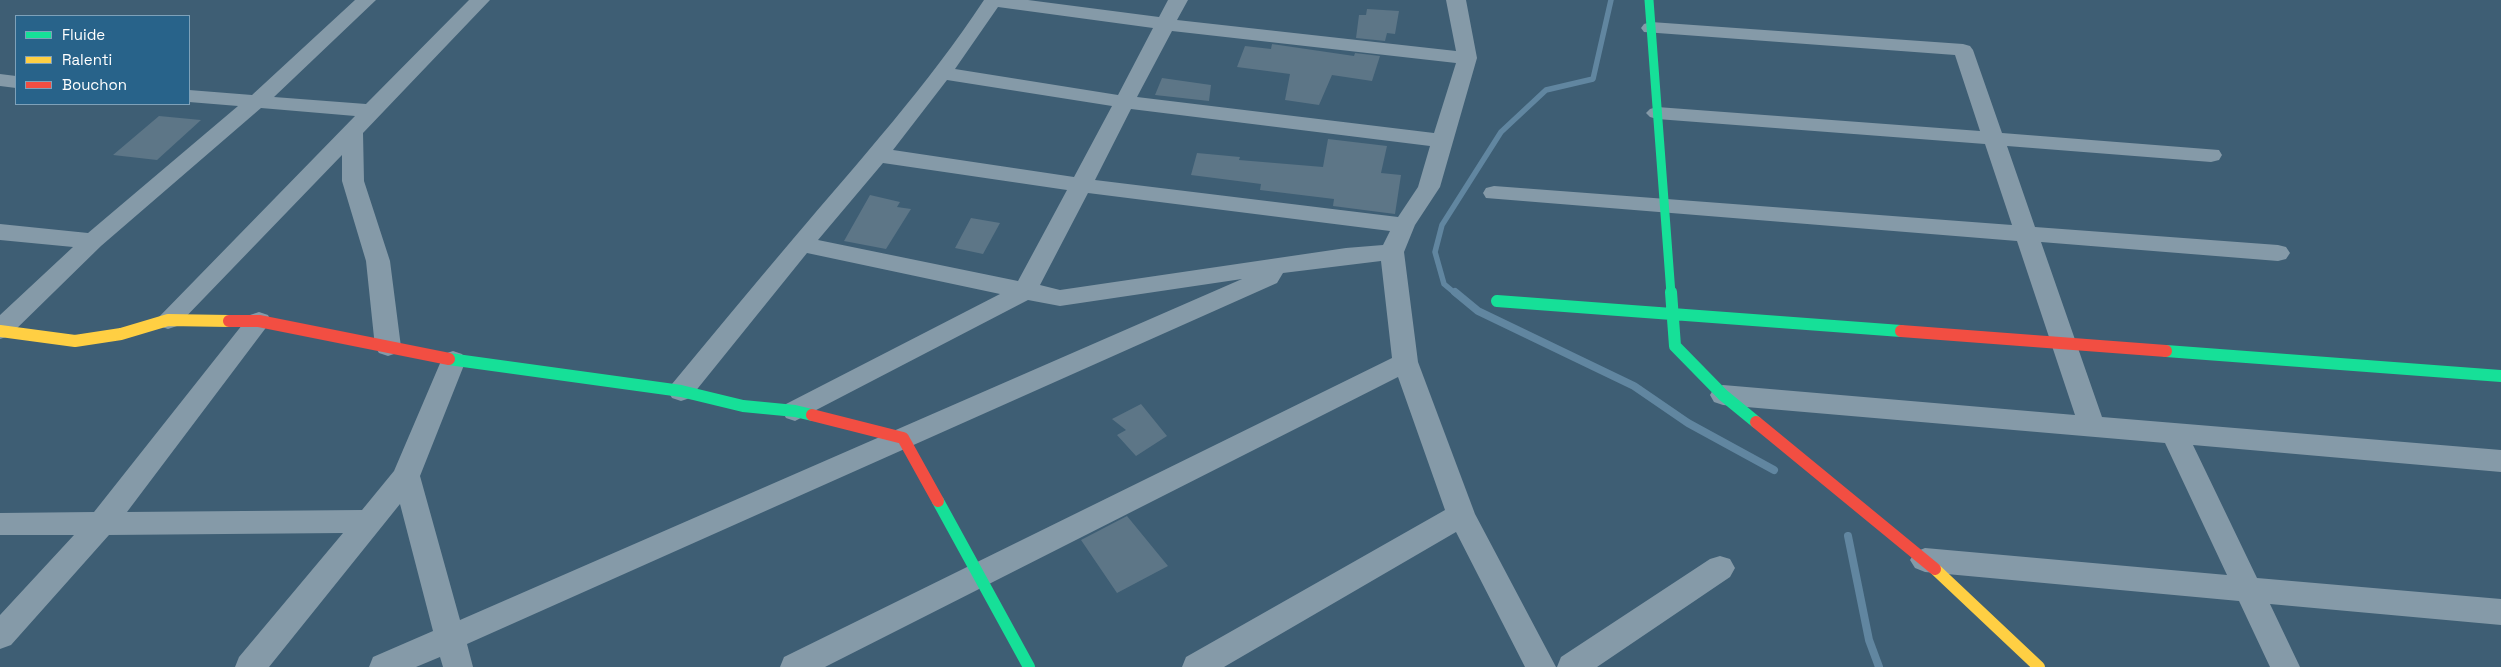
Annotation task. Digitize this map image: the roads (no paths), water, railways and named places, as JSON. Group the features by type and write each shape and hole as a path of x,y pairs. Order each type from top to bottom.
{"street":[{"path":"0,330 93,241 256,102 366,0"},
{"path":"168,320 480,0"},
{"path":"681,391 801,244 878,155 942,73 994,0 1165,24 1467,58"},
{"path":"796,411 1025,291 1178,0"},
{"path":"1456,0 1467,58 1429,187 1404,225 1392,252 1405,362 1461,515 1541,667"},
{"path":"1649,0 1675,346 1723,395 1925,560 2039,667"},
{"path":"1651,28 1962,50 2092,426"},
{"path":"942,73 1124,102 1444,141"},
{"path":"0,80 15,82"},
{"path":"190,96 372,111"},
{"path":"1657,113 2211,155"},
{"path":"352,132 353,181 378,261 388,347"},
{"path":"878,155 1080,185 1404,225"},
{"path":"1494,193 2278,253"},
{"path":"0,232 93,241"},
{"path":"801,244 1060,298 1392,252"},
{"path":"384,667 1269,277 1275,267"},
{"path":"1497,301 2501,376"},
{"path":"0,330 75,341 121,334 168,320 259,321 453,360 681,391 743,406 796,411 903,438 1029,667"},
{"path":"0,636 101,524 259,321"},
{"path":"250,667 406,476 453,360"},
{"path":"795,667 1405,362"},
{"path":"1723,395 2501,461"},
{"path":"2174,433 2285,667"},
{"path":"406,476 458,667"},
{"path":"1197,667 1461,515"},
{"path":"0,524 369,521"},
{"path":"1925,560 2501,612"},
{"path":"1572,667 1720,568"}],"waterway":[{"path":"1456,294 1444,284 1435,252 1442,225 1501,132 1546,90 1593,79 1611,0"},
{"path":"1455,292 1478,311 1634,386 1688,423 1774,470"},
{"path":"1848,536 1869,640 1879,667"}]}
